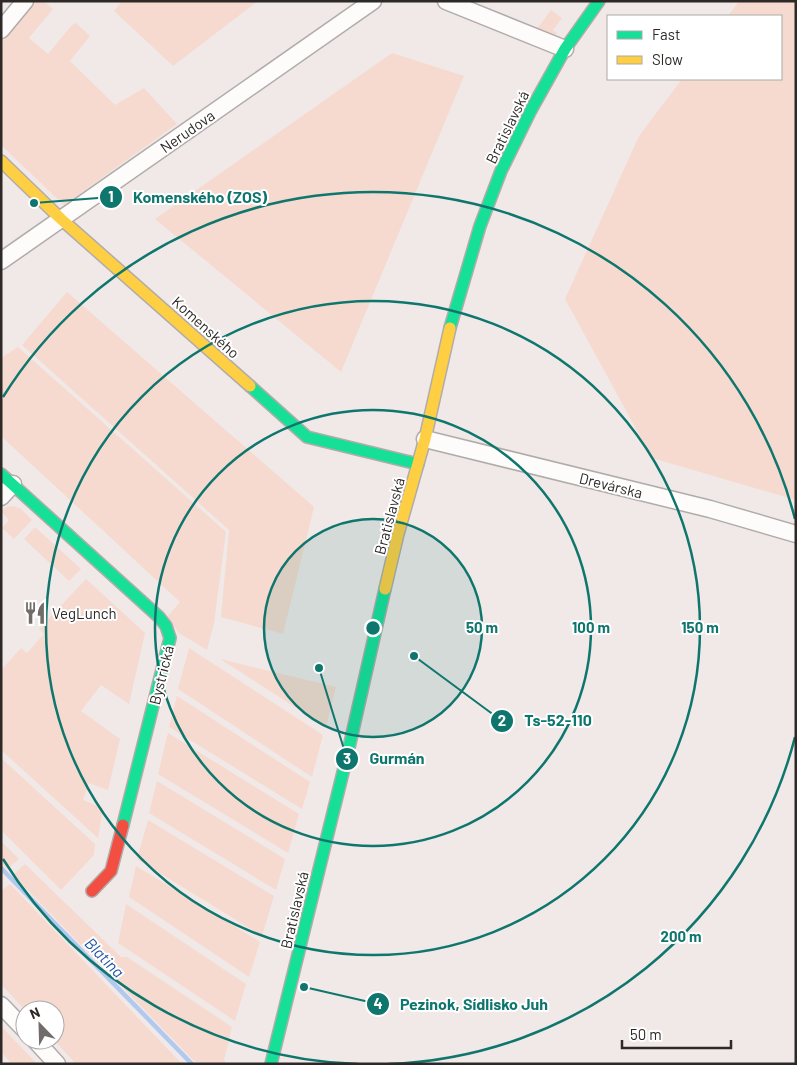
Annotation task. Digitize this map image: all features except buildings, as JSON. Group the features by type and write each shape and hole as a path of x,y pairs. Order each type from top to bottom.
{"main road":[{"name":"Bratislavská","path":"271,1064 350,742 398,534 425,439 453,317 480,226 501,171 531,110 565,49 599,1"},
{"name":"Komenského","path":"1,161 61,218 308,437 418,464"},
{"name":"Bystrická","path":"7,479 159,617 166,626 170,638 110,870 92,891"}],"street":[{"path":"1,30 25,1"},
{"name":"Nerudova","path":"1,261 373,1"},
{"path":"446,1 565,49"},
{"name":"Drevárska","path":"425,439 710,509 796,534"},
{"name":"Bystrická","path":"1,497 7,479"},
{"path":"1,1004 15,1019"},
{"path":"44,1050 57,1064"}],"shaded area":[{"path":"34,1 44,1 53,9 29,38 48,54 72,25 76,23 90,36 70,61 115,105 144,88 177,124 64,205 1,145 1,43"},
{"path":"122,1 258,1 173,66 114,11"},
{"path":"739,1 796,1 796,500 652,458 565,299 639,136 681,80 782,80 782,15 729,15"},
{"path":"551,10 562,18 553,30 557,33 555,35 536,30"},
{"path":"392,53 464,76 341,372 155,219"},
{"path":"67,292 314,507 283,634 221,617 229,530 22,345"},
{"path":"18,347 226,532 214,623 207,650 179,633 167,617 180,602 1,436 1,358"},
{"path":"11,506 20,508 32,520 14,539 2,528 9,520 1,511"},
{"path":"35,527 81,569 69,581 24,539"},
{"path":"86,579 145,633 129,704 101,685 81,711 120,739 108,790 89,783 83,800 103,808 98,838 1,750 1,670 21,648 27,653 44,634 39,629"},
{"path":"189,648 323,735 312,777 178,689"},
{"path":"220,659 336,687 326,727"},
{"path":"177,696 310,782 302,809 169,727"},
{"path":"168,733 299,814 288,853 158,774"},
{"path":"1,758 95,844 94,855 61,890 1,830"},
{"path":"157,781 285,859 276,890 149,813"},
{"path":"148,820 274,896 262,936 137,859"},
{"path":"1,841 19,859 7,869 1,863"},
{"path":"25,864 121,957 127,957 232,1027 224,1060 227,1064 197,1064 13,875"},
{"path":"136,866 260,942 249,977 129,897"},
{"path":"10,884 182,1064 76,1064 63,1050 65,1050 65,1000 16,1000 1,984 1,891"},
{"path":"126,904 246,984 235,1021 118,943"},
{"path":"1,1026 15,1041 15,1050 24,1050 37,1064 12,1064 1,1052"}],"waterway":[{"name":"Blatina","path":"1,868 192,1064"}],"traffic: fast":[{"path":"450,328 480,226 501,171 531,110 565,49 599,1"},
{"path":"250,386 307,437 418,464"},
{"path":"1,474 159,617 166,626 170,638 123,825"},
{"path":"271,1064 348,752 385,589"}],"traffic: slow":[{"path":"1,161 61,219 250,386"},
{"path":"385,589 398,534 425,439 450,328"}],"traffic: jam":[{"path":"92,891 111,871 123,825"}],"place":[{"name":"Komenského (ZOS)","path":"34,203"},
{"name":"VegLunch","path":"35,613"},
{"name":"Ts-52-110","path":"414,656"},
{"name":"Gurmán","path":"319,668"},
{"name":"Pezinok, Sídlisko Juh","path":"304,987"}]}
